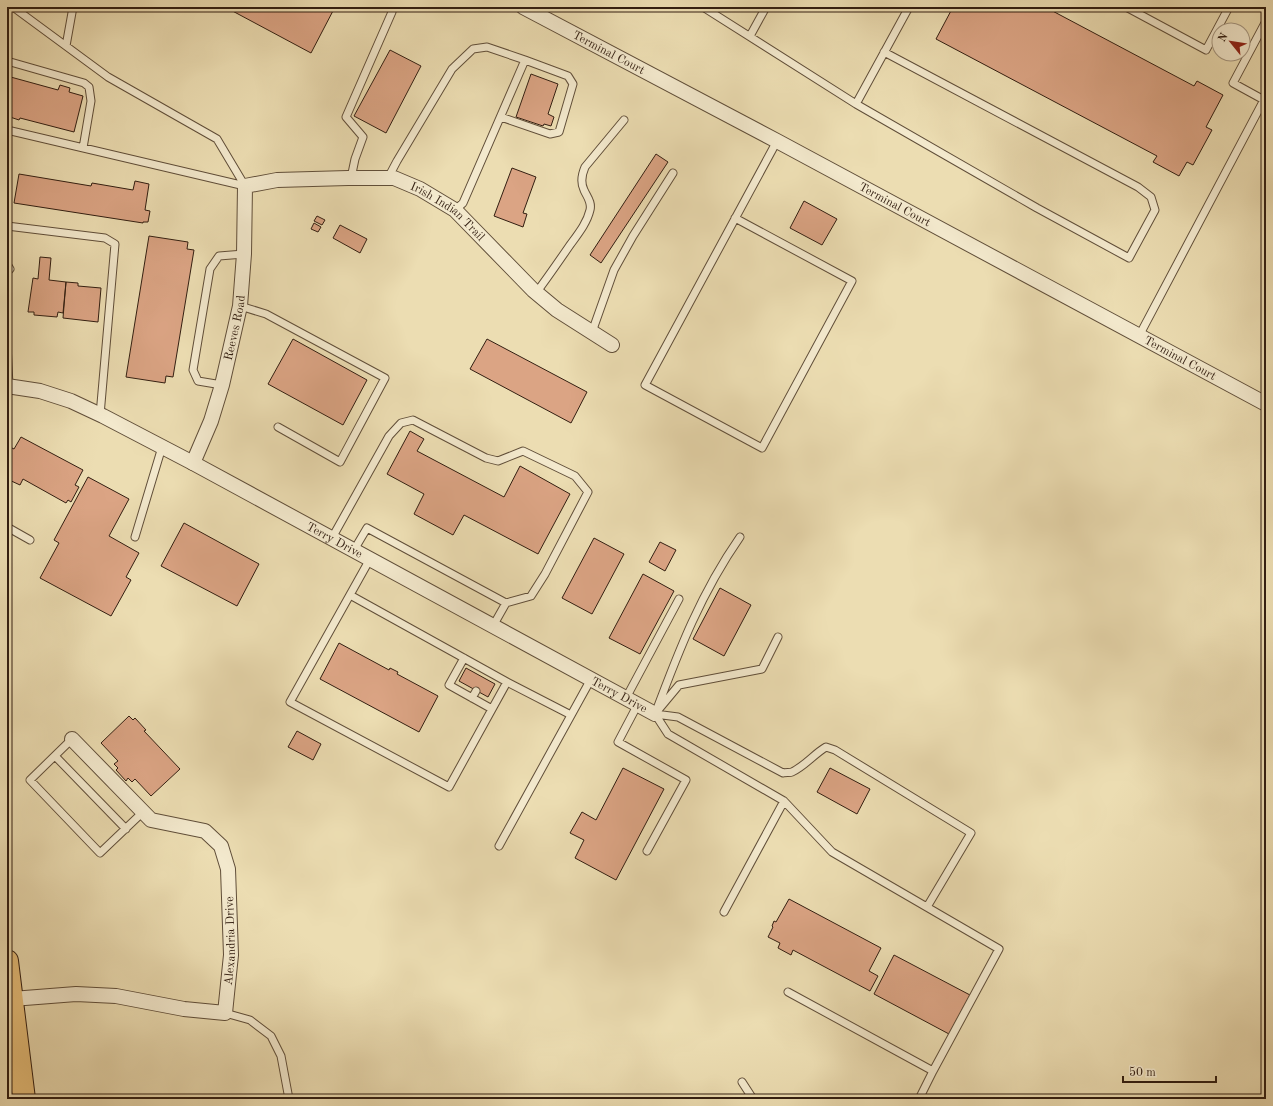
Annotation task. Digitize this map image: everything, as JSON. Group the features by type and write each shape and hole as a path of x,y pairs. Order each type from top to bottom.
{"main road":[{"path":"7,961 24,1099"}],"street":[{"name":"Terminal Court","path":"523,7 1266,404"},
{"name":"Irish Indian Trail","path":"245,186 277,180 394,178 420,189 455,210 536,293 557,310 612,344"},
{"name":"Reeves Road","path":"194,463 211,421 222,385 240,306 244,254 245,186"},
{"name":"Terry Drive","path":"8,390 40,391 71,401 100,415 194,463 655,714"},
{"name":"Alexandria Drive","path":"72,739 151,820 205,831 222,846 228,869 231,954 225,1013"},
{"path":"12,999 76,994 116,996 184,1009 225,1013"}],"lane":[{"path":"13,7 108,77 217,139 245,186"},
{"path":"66,46 73,7"},
{"path":"703,7 856,104 1037,208 1129,258 1155,210 1151,197 1138,187 884,52"},
{"path":"750,36 766,7"},
{"path":"856,104 909,7"},
{"path":"1126,7 1206,50 1229,7"},
{"path":"351,178 362,137 346,117 392,12"},
{"path":"1139,336 1265,98 1233,83 1266,21"},
{"path":"388,178 452,69 472,49 486,47 525,60 568,76 573,84 559,132 550,134 500,117"},
{"path":"455,210 463,203 525,60"},
{"path":"7,61 84,83 89,87 91,101 83,148"},
{"path":"536,293 586,222 590,209 588,197 583,190 582,182 582,175 585,166 624,120"},
{"path":"7,130 245,186"},
{"path":"735,218 852,281 762,448 645,384 776,141"},
{"path":"592,332 614,270 633,236 673,173"},
{"path":"7,226 105,238 115,244 100,415"},
{"path":"222,385 198,382 192,370 210,270 220,256 244,254"},
{"path":"7,264 10,269 7,272"},
{"path":"240,306 266,314 385,378 340,462 278,427"},
{"path":"7,343 8,390"},
{"path":"332,538 389,436 401,423 414,420 486,458 498,461 523,451 575,476 588,492 545,574 531,596 506,604 493,626"},
{"path":"135,537 162,447"},
{"path":"7,527 30,540"},
{"path":"354,550 367,528 506,604"},
{"path":"655,714 686,634 704,595 717,571 740,537"},
{"path":"370,559 290,702 449,786 507,682"},
{"path":"350,595 464,658 475,668 488,671 571,715"},
{"path":"647,851 686,780 618,742 632,701 679,599"},
{"path":"655,714 679,685 762,669 778,637"},
{"path":"464,658 449,685 492,709"},
{"path":"484,678 488,671"},
{"path":"499,846 591,679"},
{"path":"461,692 465,685"},
{"path":"472,698 476,691"},
{"path":"655,714 668,734 784,801 832,852 999,949 918,1099"},
{"path":"655,714 678,717 783,773 792,772 826,747 835,750 971,833 927,907"},
{"path":"72,739 30,780 100,853 143,812"},
{"path":"55,756 126,829"},
{"path":"724,912 784,801"},
{"path":"788,992 933,1071"},
{"path":"225,1013 250,1020 271,1036 281,1056 289,1099"},
{"path":"742,1082 753,1099"}],"building":[{"path":"225,7 335,7 311,53"},
{"path":"953,7 1045,7 1194,86 1197,81 1223,95 1206,127 1212,130 1193,165 1187,162 1179,176 1153,162 1157,156 936,39"},
{"path":"390,50 421,66 386,133 354,116"},
{"path":"531,74 558,84 548,114 554,117 551,126 544,124 543,126 516,117"},
{"path":"7,76 58,90 60,85 70,88 69,92 83,96 74,132 7,116"},
{"path":"656,154 668,162 601,263 590,255"},
{"path":"512,168 536,177 523,213 527,214 523,227 494,216"},
{"path":"19,174 91,186 92,183 133,190 135,181 149,184 145,210 150,211 148,222 143,223 14,203"},
{"path":"804,201 837,219 822,245 790,228"},
{"path":"317,216 325,220 322,225 314,221"},
{"path":"314,223 321,227 318,232 311,229"},
{"path":"340,225 367,239 360,253 333,238"},
{"path":"149,236 188,242 187,249 194,250 173,377 166,376 165,383 126,377"},
{"path":"40,257 51,258 49,280 66,282 63,313 58,312 57,317 34,315 34,312 28,312 33,278 38,279"},
{"path":"66,282 78,283 78,286 101,288 98,322 63,318"},
{"path":"293,339 367,380 343,425 268,384"},
{"path":"487,339 587,392 571,423 470,369"},
{"path":"410,431 424,439 417,451 504,497 520,466 570,494 538,554 464,515 453,535 414,514 424,494 387,474"},
{"path":"21,437 83,470 75,485 79,487 71,502 68,500 66,503 23,479 20,485 7,479 7,463 10,457 7,456 12,448 14,449"},
{"path":"88,477 129,499 109,536 139,553 126,577 131,580 111,616 40,578 59,543 54,540"},
{"path":"184,523 259,564 237,606 161,566"},
{"path":"594,538 624,554 592,614 562,598"},
{"path":"660,542 676,550 665,571 649,562"},
{"path":"643,574 674,591 640,654 609,638"},
{"path":"720,588 751,605 724,656 693,639"},
{"path":"339,643 389,670 390,668 398,672 397,674 438,696 419,732 320,679"},
{"path":"466,668 495,684 488,697 459,681"},
{"path":"129,716 133,720 135,718 146,730 144,731 180,769 151,796 135,779 132,782 128,778 126,781 116,770 118,768 114,764 118,761 101,743"},
{"path":"297,731 321,744 313,760 288,747"},
{"path":"623,768 664,789 616,880 575,858 584,840 570,833 582,812 596,820"},
{"path":"830,768 870,789 857,814 817,792"},
{"path":"789,899 881,948 869,971 878,976 870,991 793,950 791,955 778,948 780,943 768,937 774,921 776,922"},
{"path":"894,955 970,995 949,1034 874,994"}]}
